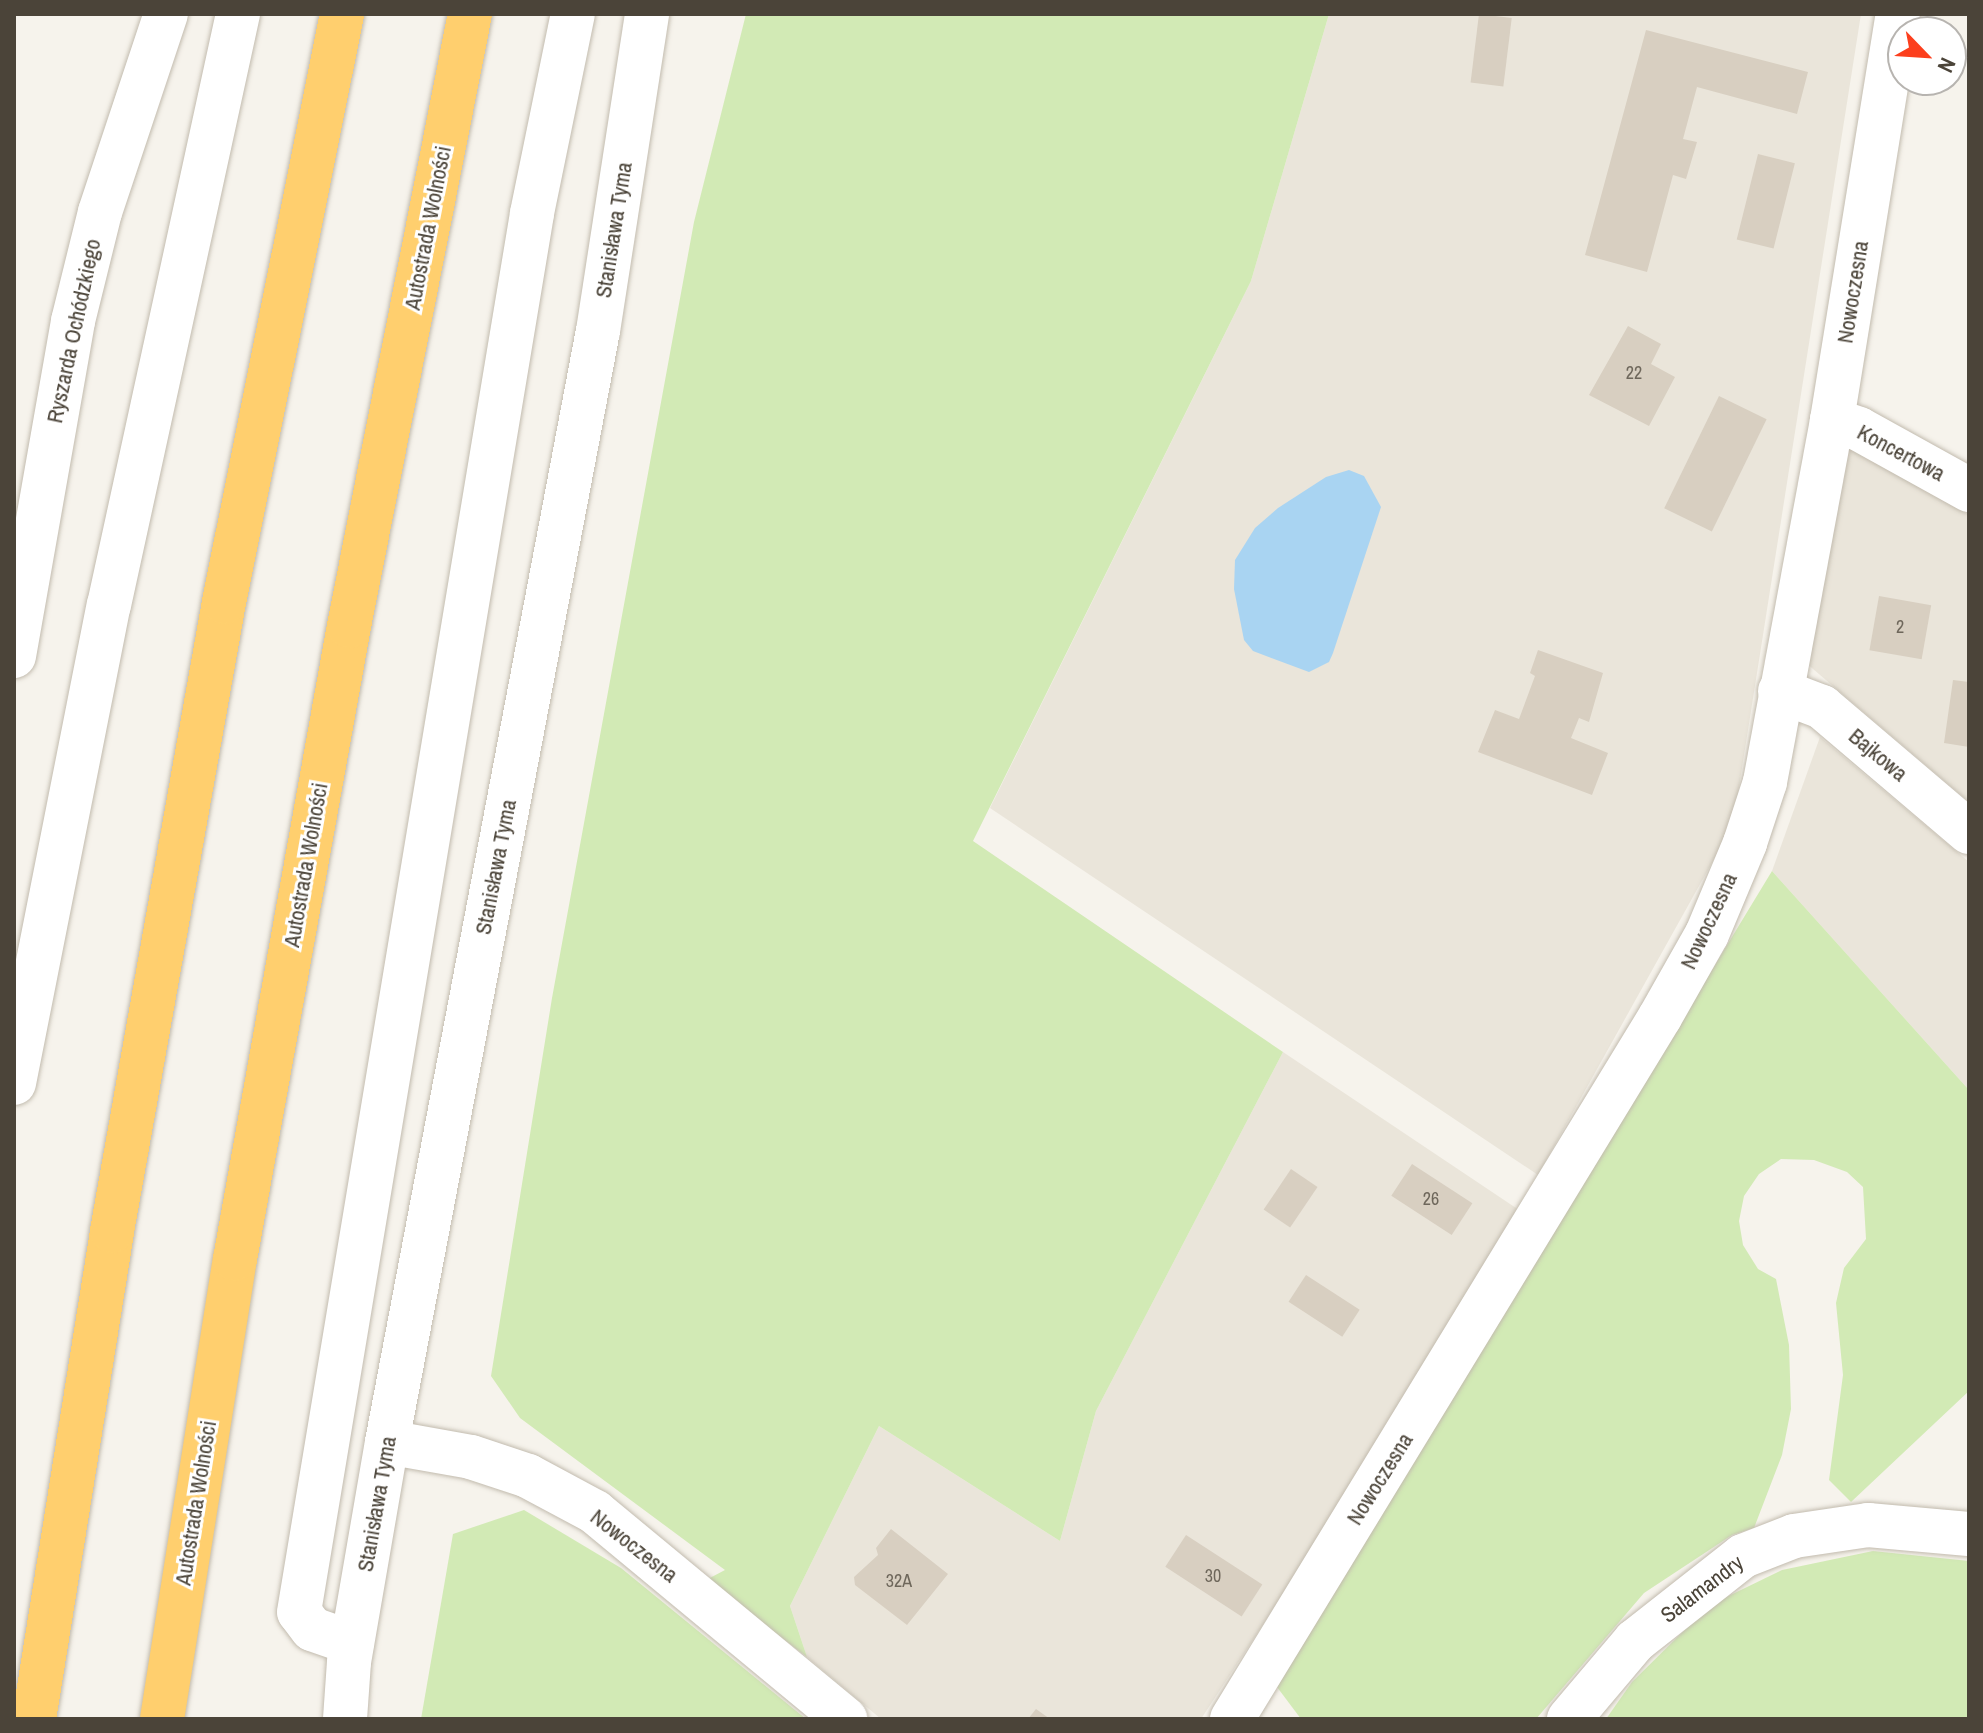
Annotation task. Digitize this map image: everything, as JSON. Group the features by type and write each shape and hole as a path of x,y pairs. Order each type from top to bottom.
{"highway":[{"path":"34,1719 112,1231 224,602 342,14"},
{"name":"Autostrada Wolności","path":"162,1719 235,1259 329,734 470,14"}],"street":[{"name":"Ryszarda Ochódzkiego","path":"14,656 73,321 100,212 166,14"},
{"path":"14,1083 109,605 238,14"},
{"path":"352,1643 312,1629 299,1612 532,213 573,14"},
{"name":"Stanisława Tyma","path":"345,1719 352,1643 387,1442 598,331 647,14"},
{"name":"Nowoczesna","path":"1236,1718 1707,934 1765,782 1832,420 1898,14"},
{"name":"Koncertowa","path":"1832,420 1859,429 1969,490"},
{"name":"Bajkowa","path":"1780,691 1822,707 1969,832"},
{"name":"Nowoczesna","path":"387,1442 471,1457 528,1476 595,1512 845,1719"},
{"name":"Salamandry","path":"1569,1719 1635,1641 1743,1556 1794,1536 1868,1525 1969,1534"}],"shaded area":[{"path":"1329,14 1861,14 1733,825 1538,1175 990,808 1251,281"},
{"path":"1841,443 1969,515 1969,802 1806,663"},
{"path":"1820,737 1969,862 1969,1090 1772,871"},
{"path":"1283,1052 1519,1210 1319,1539 1201,1719 881,1719 807,1657 790,1606 879,1426 1060,1541 1096,1411"}],"green space":[{"path":"746,14 1329,14 1251,281 973,841 1283,1052 1096,1411 1060,1541 879,1426 790,1606 807,1657 706,1580 725,1570 520,1418 491,1376 552,998 694,222"},
{"path":"1772,871 1969,1090 1969,1391 1851,1502 1829,1480 1843,1375 1836,1303 1844,1268 1866,1239 1863,1187 1847,1172 1814,1160 1781,1159 1759,1174 1744,1196 1739,1221 1743,1245 1758,1269 1776,1279 1789,1345 1791,1409 1782,1455 1754,1528 1732,1535 1644,1593 1536,1719 1301,1719 1277,1687"},
{"path":"524,1510 621,1568 806,1719 421,1719 453,1534"},
{"path":"1873,1551 1969,1561 1969,1719 1606,1719 1632,1682 1710,1605 1782,1570"}],"water":[{"path":"1349,470 1364,476 1381,507 1333,653 1329,662 1309,672 1253,651 1244,640 1234,589 1235,560 1255,528 1278,508 1326,477"}],"building":[{"path":"1479,14 1512,18 1503,87 1471,82"},
{"path":"1646,30 1808,72 1797,114 1697,87 1683,139 1697,142 1686,179 1673,175 1647,272 1585,255"},
{"path":"1758,154 1795,163 1774,249 1737,239"},
{"path":"1628,326 1661,344 1651,364 1675,377 1649,426 1589,395"},
{"path":"1719,396 1767,419 1712,532 1664,508"},
{"path":"1879,596 1931,605 1922,659 1869,650"},
{"path":"1538,650 1603,673 1589,722 1579,718 1571,738 1608,753 1592,795 1478,752 1495,710 1519,719 1535,676 1530,673"},
{"path":"1953,680 1969,682 1969,747 1944,743"},
{"path":"1412,1164 1472,1203 1452,1235 1391,1196"},
{"path":"1291,1169 1318,1187 1290,1228 1264,1210"},
{"path":"1306,1275 1360,1310 1342,1337 1289,1302"},
{"path":"891,1529 948,1574 907,1625 855,1585 854,1577 878,1555 876,1548"},
{"path":"1186,1535 1262,1585 1242,1616 1165,1567"},
{"path":"1036,1709 1050,1719 1028,1719"}]}
